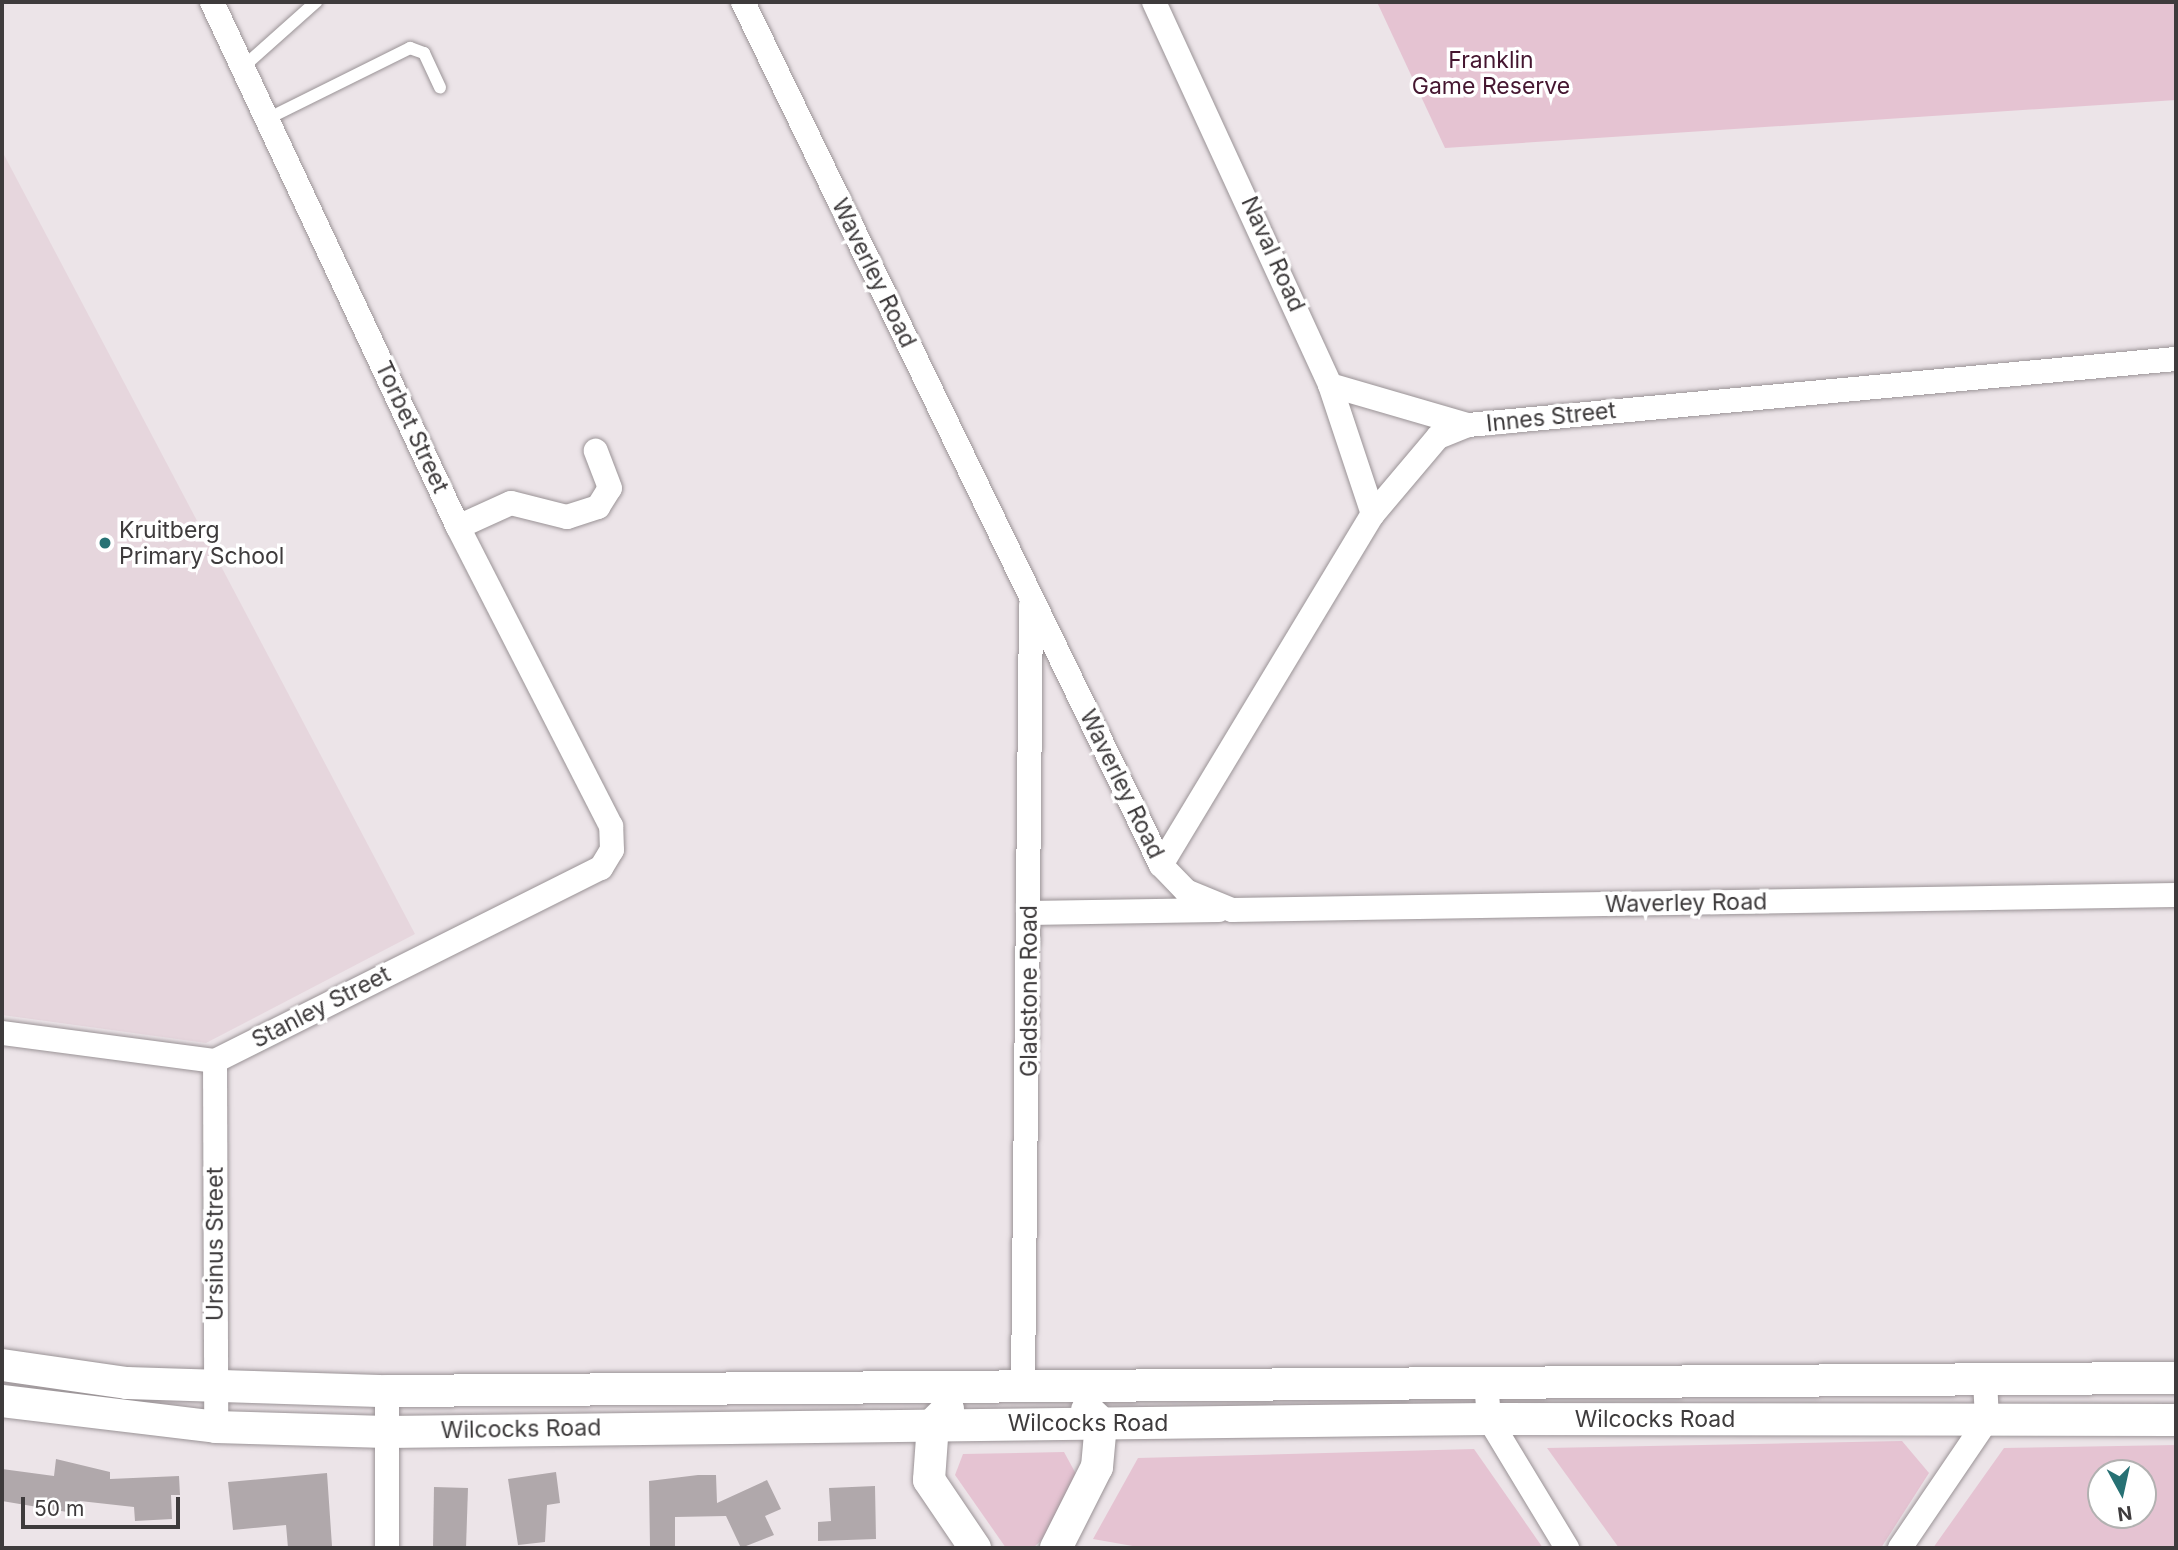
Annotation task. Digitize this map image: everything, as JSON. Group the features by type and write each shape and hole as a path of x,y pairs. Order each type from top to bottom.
{"street":[{"name":"Torbet Street","path":"212,2 458,527 611,826 612,850"},
{"name":"Waverley Road","path":"743,2 1161,865 1186,891 1233,910 2176,895"},
{"name":"Naval Road","path":"1154,2 1330,385 1373,514"},
{"name":"Innes Street","path":"1161,865 1373,514 1419,452 1468,425 2176,359"},
{"path":"1330,385 1468,425"},
{"path":"458,527 511,503 567,517 598,508 610,488 596,451"},
{"name":"Gladstone Road","path":"1023,1385 1031,598"},
{"name":"Stanley Street","path":"215,1061 601,868 612,850"},
{"path":"1028,913 1233,910"},
{"path":"2,1033 215,1061"},
{"name":"Ursinus Street","path":"215,1061 216,1427"},
{"name":"Wilcocks Road","path":"2,1365 127,1383 387,1391 623,1391 1061,1384 2176,1378"},
{"path":"1900,1548 1987,1420 1985,1379"},
{"path":"1486,1383 1489,1419 1567,1548"},
{"path":"1060,1548 1097,1467 1101,1423 1061,1384"},
{"path":"969,1386 933,1424 929,1480 975,1548"},
{"path":"387,1391 387,1548"},
{"path":"623,1391 625,1426"},
{"name":"Wilcocks Road","path":"2,1401 216,1427 386,1432 625,1426 1489,1419 2176,1420"}],"lane":[{"path":"243,67 316,2"},
{"path":"267,118 410,48 424,53 440,88"}],"shaded area":[{"name":"Kruitberg Primary School","path":"2,151 415,934 206,1043 2,1015"}],"green space":[{"name":"Franklin Game Reserve","path":"1377,2 2176,2 2176,100 1445,148"},
{"path":"1902,1441 1929,1473 1881,1548 1619,1548 1547,1448"},
{"path":"2176,1445 2176,1548 1933,1548 2004,1448"},
{"path":"1474,1449 1543,1548 1144,1548 1093,1539 1138,1458"},
{"path":"1064,1452 1076,1474 1045,1537 1033,1548 1006,1548 955,1475 963,1454"}],"building":[{"path":"56,1459 110,1472 110,1479 179,1476 180,1495 171,1495 172,1519 135,1521 134,1507 80,1501 79,1514 2,1501 2,1469 54,1476"},
{"path":"556,1472 560,1503 547,1505 545,1542 518,1545 508,1479"},
{"path":"327,1473 332,1546 288,1548 286,1525 233,1530 228,1482"},
{"path":"716,1475 717,1503 767,1480 781,1509 765,1516 774,1535 741,1548 726,1516 675,1517 675,1546 650,1547 649,1481"},
{"path":"875,1486 876,1539 818,1541 818,1522 831,1521 829,1488"},
{"path":"434,1487 468,1488 466,1548 433,1548"}],"place":[{"name":"Kruitberg Primary School","path":"105,543"}]}
